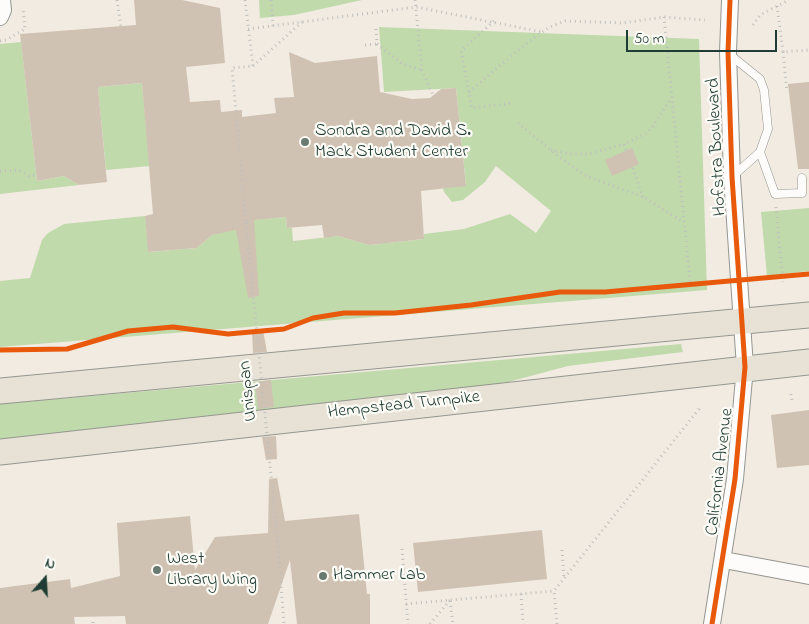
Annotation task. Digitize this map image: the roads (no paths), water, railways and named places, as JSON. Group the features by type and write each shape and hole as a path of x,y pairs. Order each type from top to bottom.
{"main road":[{"path":"0,391 809,315"},
{"name":"Hempstead Turnpike","path":"0,452 746,367 809,362"}],"street":[{"path":"0,17 3,10 2,0"},
{"name":"Hofstra Boulevard","path":"730,0 728,52 732,177 744,322"},
{"name":"California Avenue","path":"712,624 724,560 735,479 746,367 744,322"},
{"path":"724,560 809,576"}],"lane":[{"path":"728,52 760,79 764,90 768,129 760,152 732,177"},
{"path":"760,152 775,194 802,193 802,178"}],"place":[{"name":"Sondra and David S. Mack Student Center","path":"305,142"},
{"name":"West Library Wing","path":"157,570"},
{"name":"Hammer Lab","path":"323,576"}]}
